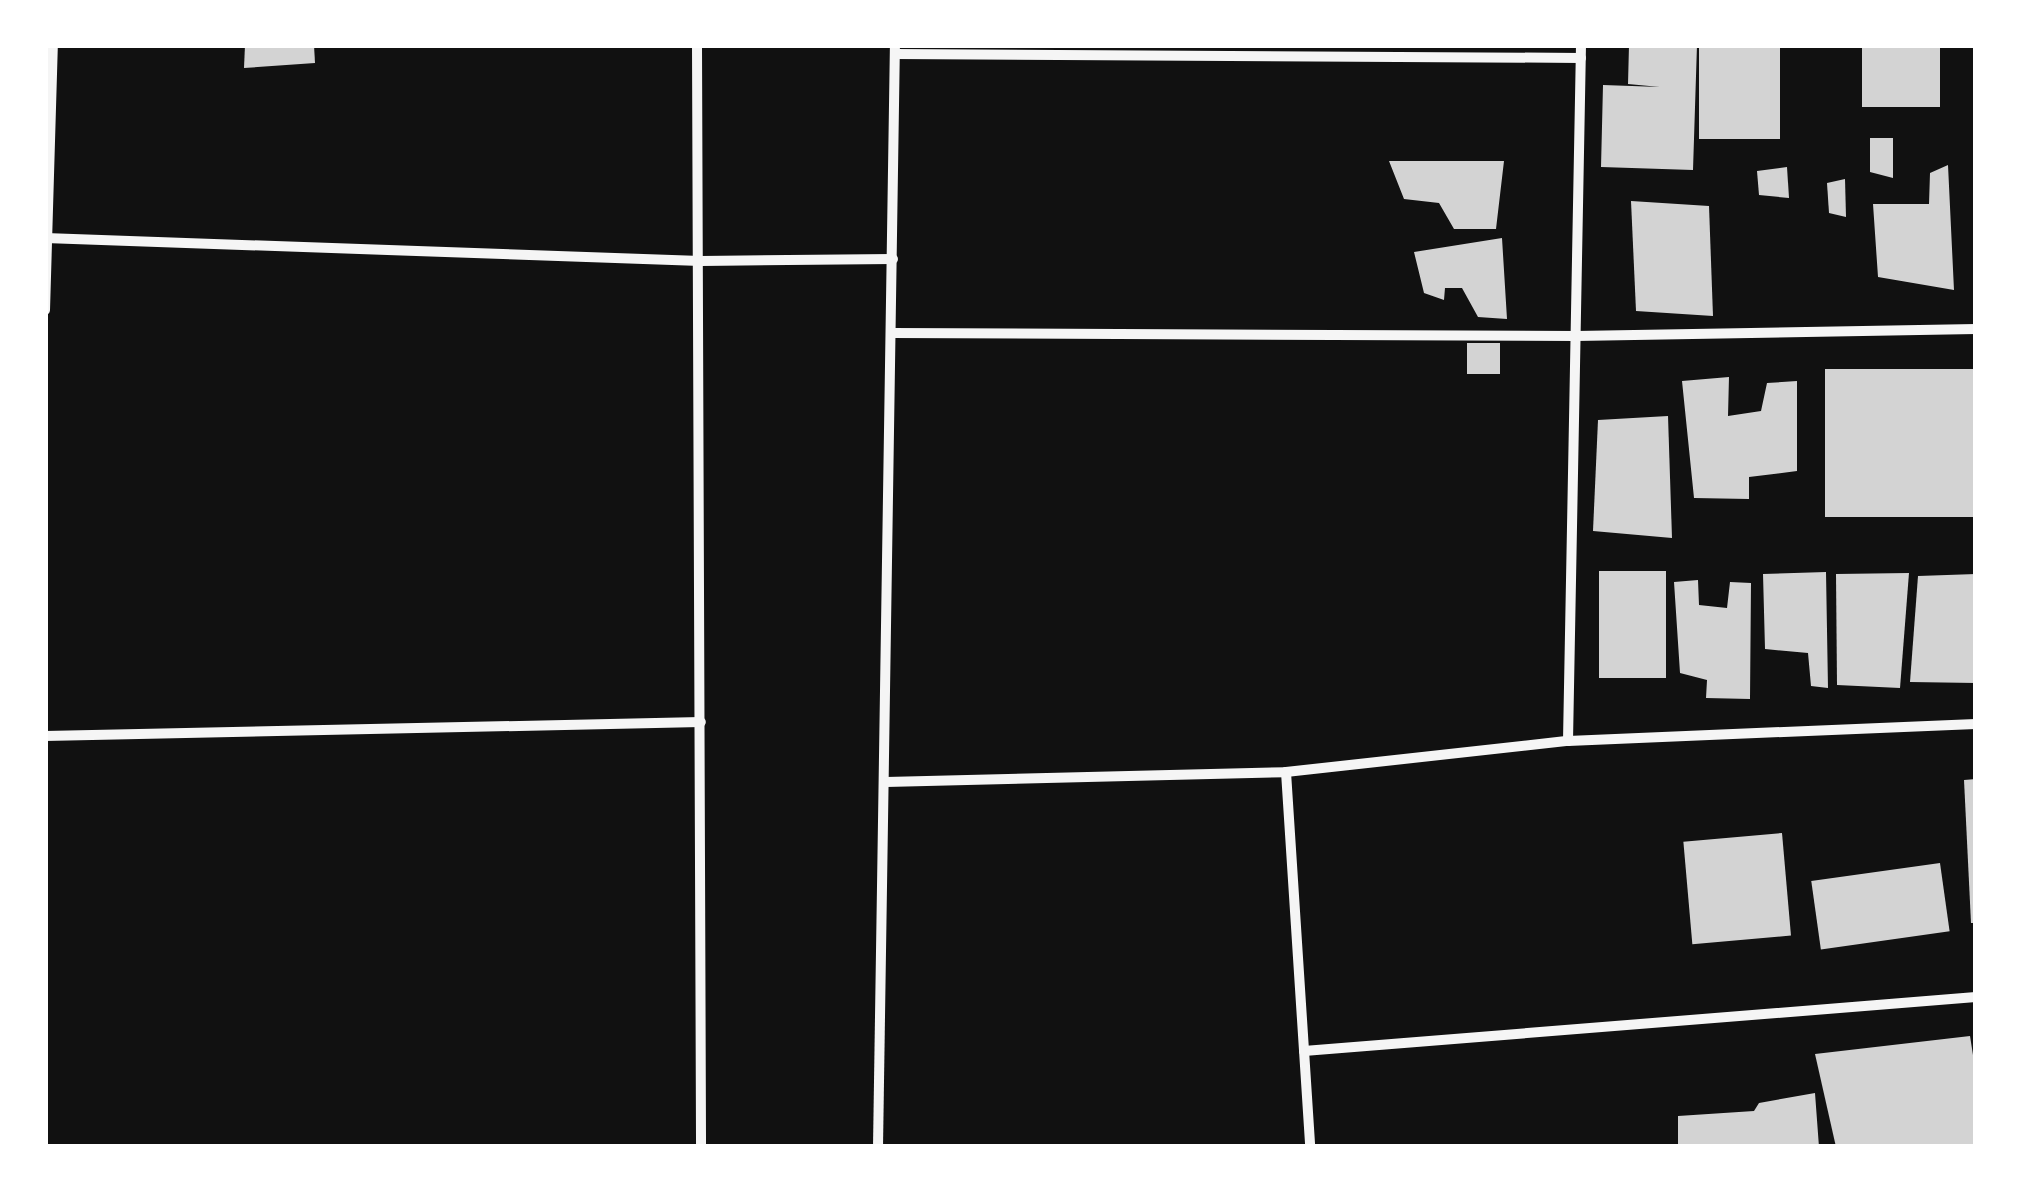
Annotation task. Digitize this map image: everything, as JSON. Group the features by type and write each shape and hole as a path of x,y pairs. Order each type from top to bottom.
{"street":[{"path":"45,310 53,45"},
{"path":"697,45 701,261 702,1147"},
{"path":"1568,741 1582,45"},
{"path":"878,1147 896,50 1581,58"},
{"path":"46,238 701,261 892,259"},
{"path":"892,333 1576,336 1976,329"},
{"path":"45,736 701,722"},
{"path":"886,782 1286,772 1568,741 1976,724"},
{"path":"1286,772 1310,1147"},
{"path":"1304,1051 1976,997"}],"building":[{"path":"245,45 314,45 315,63 244,68"},
{"path":"1629,45 1697,45 1693,170 1601,167 1603,85 1660,87 1628,84"},
{"path":"1699,45 1780,45 1780,139 1699,139"},
{"path":"1862,45 1940,45 1940,107 1862,107"},
{"path":"1870,138 1893,138 1893,178 1870,172"},
{"path":"1389,161 1504,161 1496,229 1454,229 1439,203 1404,199"},
{"path":"1948,165 1954,290 1878,277 1873,204 1929,204 1930,173"},
{"path":"1787,167 1789,198 1759,195 1757,171"},
{"path":"1845,179 1846,217 1829,213 1827,183"},
{"path":"1631,201 1709,206 1713,316 1636,311"},
{"path":"1502,238 1507,319 1478,317 1462,288 1445,288 1444,300 1424,293 1414,252"},
{"path":"1467,343 1500,343 1500,374 1467,374"},
{"path":"1825,369 1976,369 1976,517 1825,517"},
{"path":"1729,377 1728,416 1761,411 1767,383 1797,381 1797,471 1749,477 1749,499 1694,498 1682,381"},
{"path":"1668,416 1672,538 1593,531 1598,420"},
{"path":"1599,571 1666,571 1666,678 1599,678"},
{"path":"1826,572 1828,688 1811,686 1808,653 1765,649 1763,574"},
{"path":"1909,573 1900,688 1837,685 1836,574"},
{"path":"1976,574 1976,683 1910,682 1918,576"},
{"path":"1698,580 1699,605 1727,608 1730,582 1751,583 1750,699 1706,698 1707,680 1680,673 1674,582"},
{"path":"1976,779 1976,923 1971,923 1964,780"},
{"path":"1782,833 1791,936 1692,944 1683,842"},
{"path":"1940,863 1950,931 1821,949 1811,881"},
{"path":"1970,1036 1976,1074 1976,1147 1836,1147 1815,1054"},
{"path":"1815,1093 1819,1147 1678,1147 1678,1116 1754,1111 1759,1103"}]}
